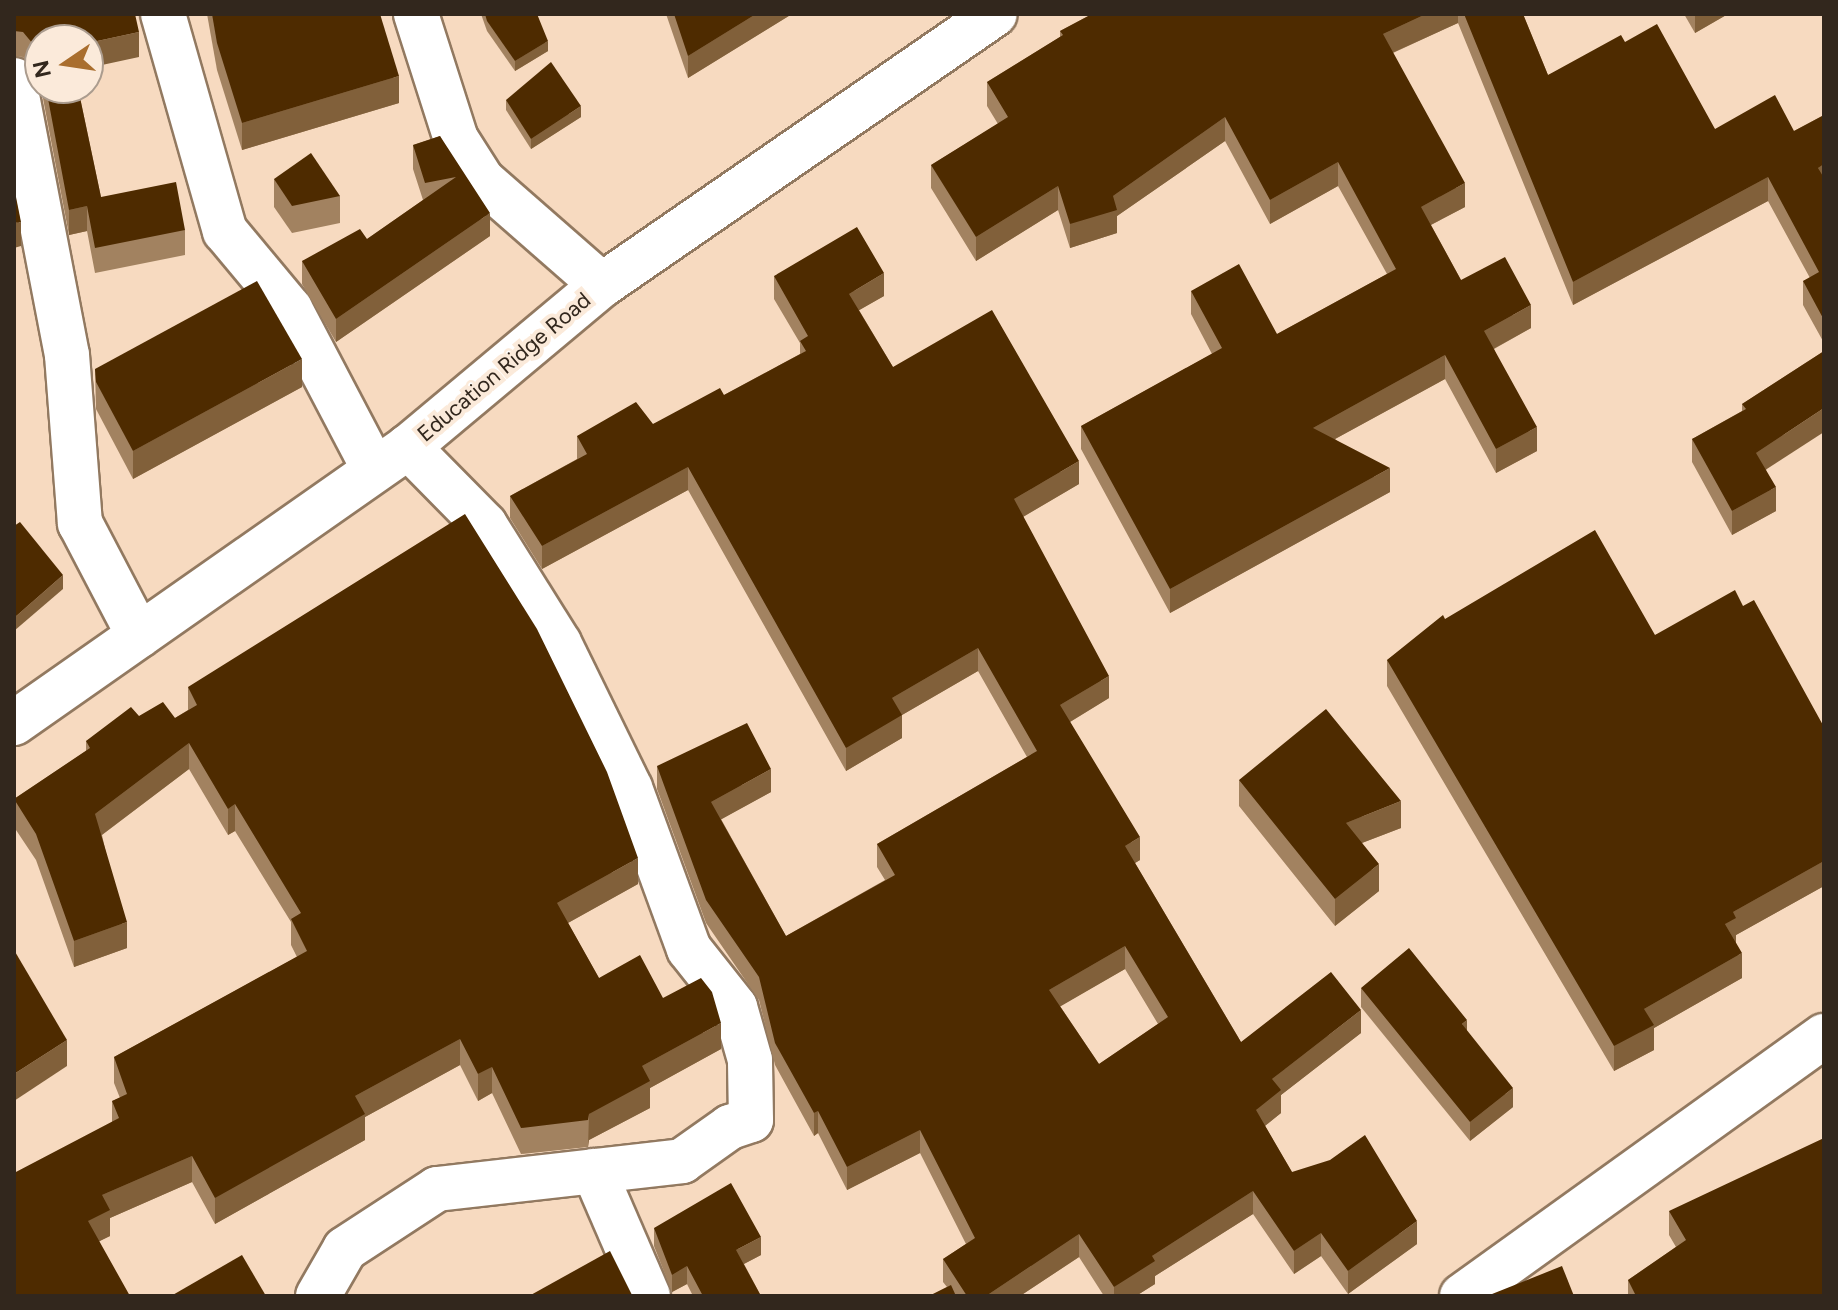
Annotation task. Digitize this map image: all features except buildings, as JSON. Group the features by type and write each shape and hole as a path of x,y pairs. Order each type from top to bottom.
{"street":[{"path":"163,14 225,231 290,309 391,458 485,525 559,643 630,788 689,949 735,1007 750,1060 751,1120 730,1127 682,1161 437,1189 345,1249 318,1296"},
{"path":"416,14 456,139 482,180 602,285"},
{"name":"Education Ridge Road","path":"14,723 391,458 602,285 995,14"},
{"path":"14,80 67,355 80,523 139,636"},
{"path":"1462,1296 1821,1047"},
{"path":"594,1171 648,1296"}]}
